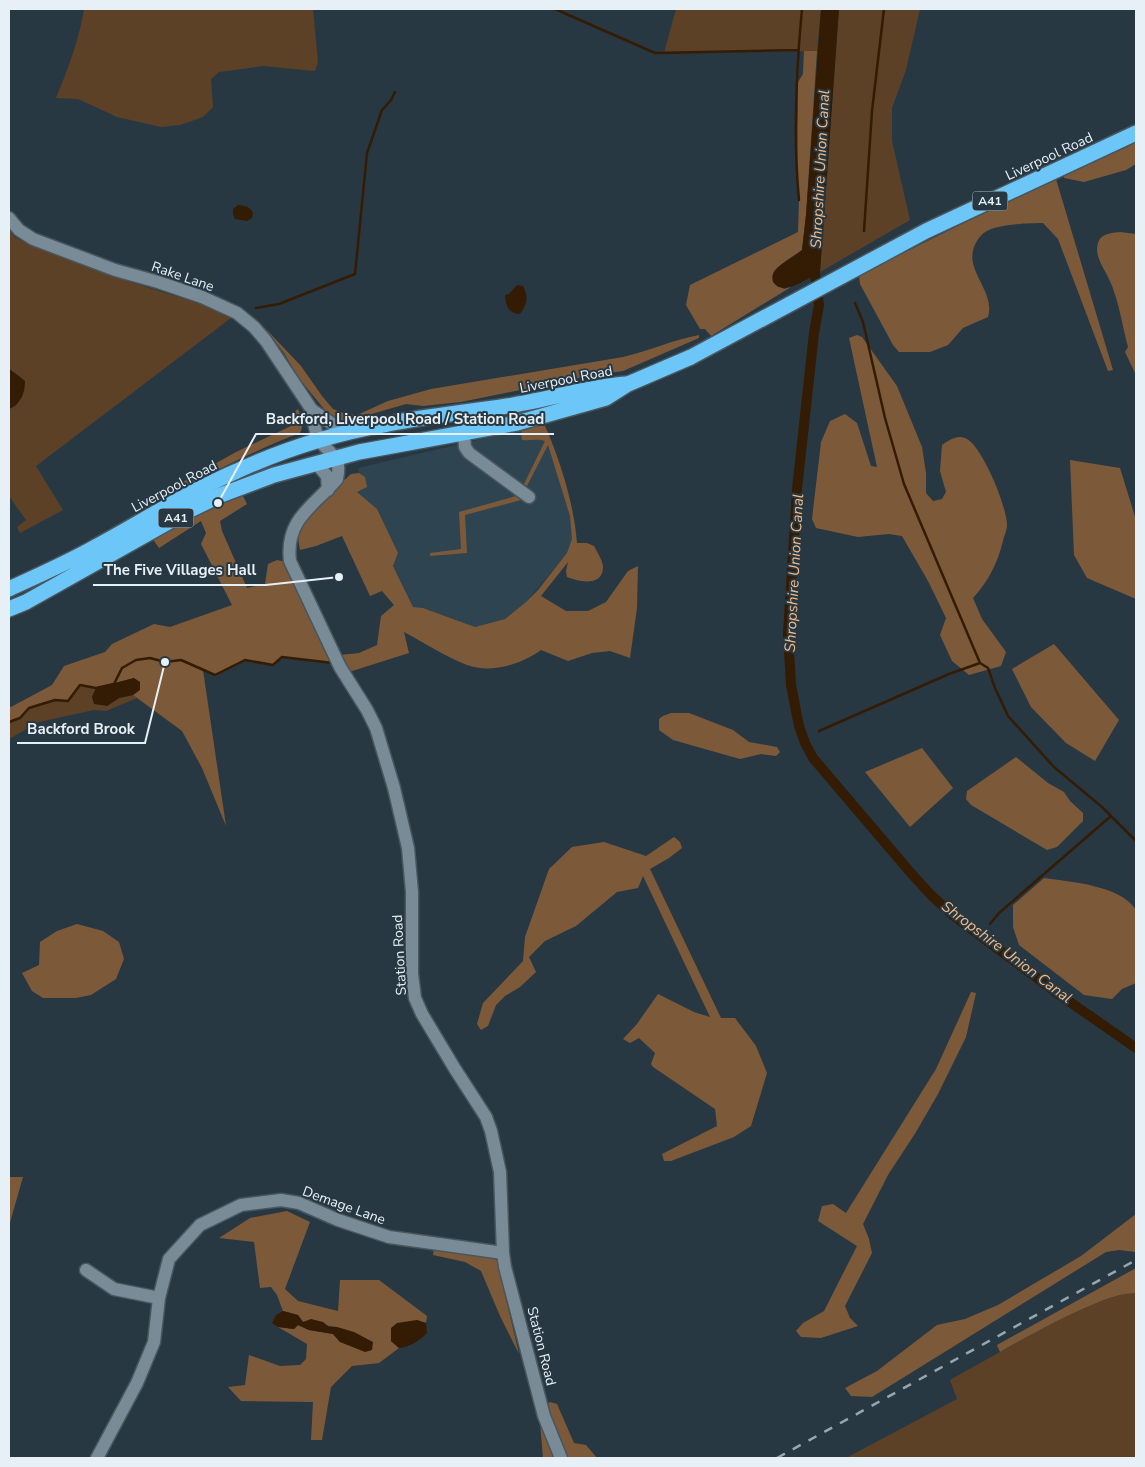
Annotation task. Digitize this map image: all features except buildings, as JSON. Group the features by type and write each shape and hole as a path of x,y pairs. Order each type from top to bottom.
{"highway":[{"name":"Liverpool Road","path":"9,609 26,602 196,507 221,495 274,475 336,458 517,423 606,398 628,384 691,357 926,231 1136,133"},
{"name":"Liverpool Road","path":"9,589 95,548 204,486 246,467 319,440 388,424 558,397 604,386 628,384"}],"street":[{"name":"Rake Lane","path":"9,218 19,230 33,239 115,270 193,294 237,313 254,327 266,341 312,410 319,440"},
{"name":"Rake Lane","path":"312,410 334,425 349,432"},
{"path":"462,413 465,447 469,453 529,497"},
{"path":"319,440 336,458"},
{"name":"Station Road","path":"336,458 338,464 337,479 300,517 288,547 290,562 340,667 376,728 394,788 408,848 412,892 412,974 415,998 422,1014 486,1117 491,1131 500,1172 505,1267 544,1416 561,1458"},
{"path":"316,463 327,476 328,490"},
{"name":"Demage Lane","path":"97,1458 138,1383 154,1342 159,1298 169,1259 200,1225 241,1205 281,1200 299,1203 338,1220 389,1237 503,1253"},
{"path":"86,1270 114,1289 159,1298"}],"shaded area":[{"path":"84,9 313,9 318,62 315,71 263,66 219,72 211,79 213,107 203,117 180,125 161,127 117,117 78,99 56,98 73,54"},
{"path":"676,9 821,9 817,51 664,53"},
{"path":"839,9 920,9 906,70 892,108 892,141 910,220 820,272"},
{"path":"804,51 817,51 802,250 781,265 773,276 773,282 784,289 791,287 711,336 705,329 700,329 686,305 690,285 798,232 798,82 803,74"},
{"path":"1136,142 1136,164 1126,170 1084,182 1064,178 1063,174"},
{"path":"1056,179 1113,370 1108,371 1058,239 1043,223 1016,224 994,228 985,232 975,244 972,258 989,303 988,317 963,328 948,345 930,352 899,352 893,345 860,284 859,275"},
{"path":"9,228 14,237 35,247 127,281 204,305 231,318 36,466 63,510 20,533 17,527 26,520 9,496 9,409 16,406 24,384 9,369"},
{"path":"1120,232 1136,234 1136,375 1125,352 1128,347 1115,295 1097,253 1098,243 1102,237 1107,234"},
{"path":"264,327 301,366 333,409 346,414 357,415 388,401 431,389 623,357 689,337 699,335 699,338 623,371 593,375 461,402 423,406 406,404 351,420 338,420 328,414 298,377 284,353"},
{"path":"857,335 862,337 897,386 922,447 926,473 926,493 933,501 942,499 946,492 940,471 942,445 954,438 960,437 967,439 980,454 999,492 1007,527 995,564 988,578 973,598 982,619 1006,652 1001,666 969,675 952,661 940,635 946,618 928,581 902,536 889,534 858,537 816,528 812,519 821,442 830,421 845,414 857,423 871,466 877,467 849,338"},
{"path":"298,409 302,421 300,433 147,502 236,452 291,426 294,421 294,412"},
{"path":"541,425 550,441 574,527 574,546 526,602 505,619 475,627 423,608 413,607 393,566 398,553 357,491 365,477 359,473 358,468"},
{"path":"541,425 545,426 561,469 570,499 577,543 587,543 594,546 603,566 599,577 595,580 584,581 567,577 568,562 541,596 566,611 588,611 606,602 628,571 638,566 637,608 630,658 610,651 592,653 568,661 541,650 525,660 506,666 476,668 451,658 404,632 409,653 349,672 340,655 359,653 377,645 381,616 394,605 382,591 370,596 342,536 300,550 298,538 305,520 317,505 351,474 359,473 365,477 367,487 357,492 377,509 398,553 393,566 413,607 423,608 475,627 505,619 538,590 567,553 572,539 570,516 548,445 527,486 524,484 545,441 522,440 522,430"},
{"path":"1070,460 1120,468 1136,520 1136,599 1087,578 1074,555"},
{"path":"243,496 247,504 220,521 222,531 247,588 265,584 268,564 277,560 286,562 333,663 282,657 273,665 245,660 215,675 203,670 226,826 202,768 182,731 133,695 140,689 134,678 96,688 80,685 68,701 55,700 29,708 20,718 9,722 9,708 52,685 64,666 105,652 112,644 154,624 170,627 232,605 201,544 206,533 201,521 159,548 152,538 224,500"},
{"path":"516,496 521,500 465,515 467,553 430,556 430,553 461,549 459,512"},
{"path":"1054,644 1119,720 1095,761 1066,743 1031,707 1012,669"},
{"path":"80,685 96,688 92,697 107,706 119,698 133,695 137,698 106,711 94,710 39,722 9,739 9,722 20,718 29,708 55,700 68,701"},
{"path":"671,713 689,713 733,730 749,742 777,747 780,752 776,756 761,754 740,759 673,740 659,730 659,719"},
{"path":"922,748 953,788 910,827 865,772"},
{"path":"1016,757 1048,783 1064,792 1070,801 1083,813 1083,821 1057,847 1047,850 971,805 966,799 967,791"},
{"path":"674,837 680,842 682,848 650,869 721,1018 735,1018 756,1046 767,1073 751,1126 734,1137 671,1161 664,1161 662,1154 717,1126 715,1109 653,1067 651,1064 655,1053 639,1038 630,1043 623,1039 637,1024 658,994 694,1012 710,1017 643,876 638,888 617,892 576,926 545,941 529,957 536,972 496,1005 488,1026 481,1030 477,1024 483,1003 523,961 525,937 549,869 572,847 604,842 646,856"},
{"path":"1044,878 1094,886 1119,895 1129,902 1136,910 1136,983 1122,989 1112,999 1084,995 1019,945 1013,927 1013,905"},
{"path":"77,924 103,931 119,942 124,959 116,979 91,995 76,998 43,998 32,991 22,973 39,965 40,942 57,931"},
{"path":"971,992 976,993 966,1037 938,1094 888,1175 863,1224 872,1253 845,1306 850,1318 858,1326 821,1338 801,1337 796,1331 803,1323 824,1311 857,1246 818,1221 822,1206 833,1204 846,1213 936,1069"},
{"path":"9,1177 23,1177 9,1226"},
{"path":"287,1211 310,1222 285,1289 298,1301 338,1311 340,1280 379,1280 427,1316 426,1323 417,1320 391,1341 399,1348 379,1363 352,1366 331,1387 322,1440 311,1440 313,1402 241,1401 228,1387 245,1385 249,1355 280,1366 300,1365 306,1359 307,1344 278,1327 294,1329 298,1325 309,1330 333,1334 340,1342 337,1327 303,1322 298,1315 283,1311 277,1295 271,1287 260,1288 254,1242 219,1238 250,1218"},
{"path":"1136,1214 1136,1252 1119,1250 1106,1252 872,1397 851,1396 845,1388 877,1371 937,1325 965,1319 998,1305 1081,1256"},
{"path":"434,1248 496,1257 519,1354 481,1271 465,1262 433,1255"},
{"path":"1136,1268 1136,1293 1114,1297 1080,1310 1000,1352 997,1345"},
{"path":"1126,1293 1136,1293 1136,1458 846,1458 957,1399 950,1380 1055,1321 1104,1300"},
{"path":"550,1402 557,1404 574,1443 586,1445 597,1458 565,1458 546,1405"},
{"path":"540,1422 556,1458 543,1458"}],"water":[{"path":"821,9 839,9 820,272 797,285 784,288 778,287 772,278 773,273 779,266 802,250"},
{"path":"238,205 250,209 253,213 252,218 247,221 235,219 233,209"},
{"path":"517,285 523,286 527,297 526,304 520,314 508,308 505,295 509,294"},
{"path":"9,369 25,381 22,398 9,409"},
{"path":"134,678 140,682 140,690 133,695 119,698 107,706 94,704 92,697 96,688"},
{"path":"283,1311 298,1315 303,1322 311,1319 323,1322 329,1327 337,1327 354,1332 373,1342 372,1350 365,1352 340,1342 333,1334 309,1330 298,1325 294,1329 278,1327 272,1323 276,1315"},
{"path":"417,1320 426,1323 427,1333 421,1339 411,1345 399,1348 391,1341 391,1328 397,1323"}],"waterway":[{"path":"555,9 655,53 798,50"},
{"path":"799,200 796,104 802,9"},
{"path":"864,231 872,111 884,9"},
{"path":"256,308 279,304 355,274 367,153 382,110 395,92"},
{"name":"Shropshire Union Canal","path":"815,262 819,305 814,333 797,489 788,634 791,685 799,726 805,743 813,758 931,895 954,916 1057,993 1136,1048"},
{"path":"855,303 863,322 885,418 904,484 980,663 988,668 1008,716 1054,767 1102,807 1136,841"},
{"path":"9,722 20,718 29,708 55,700 68,701 80,685 96,688 114,684 122,668 136,660 150,658 165,662 181,660 215,675 245,660 273,665 282,657 333,663"},
{"path":"819,731 949,674 980,663"},
{"path":"990,924 999,913 1111,816"}],"railway":[{"path":"777,1458 1136,1260"}],"place":[{"name":"Backford, Liverpool Road / Station Road","path":"218,503"},
{"name":"The Five Villages Hall","path":"339,577"},
{"name":"Backford Brook","path":"165,662"}]}
